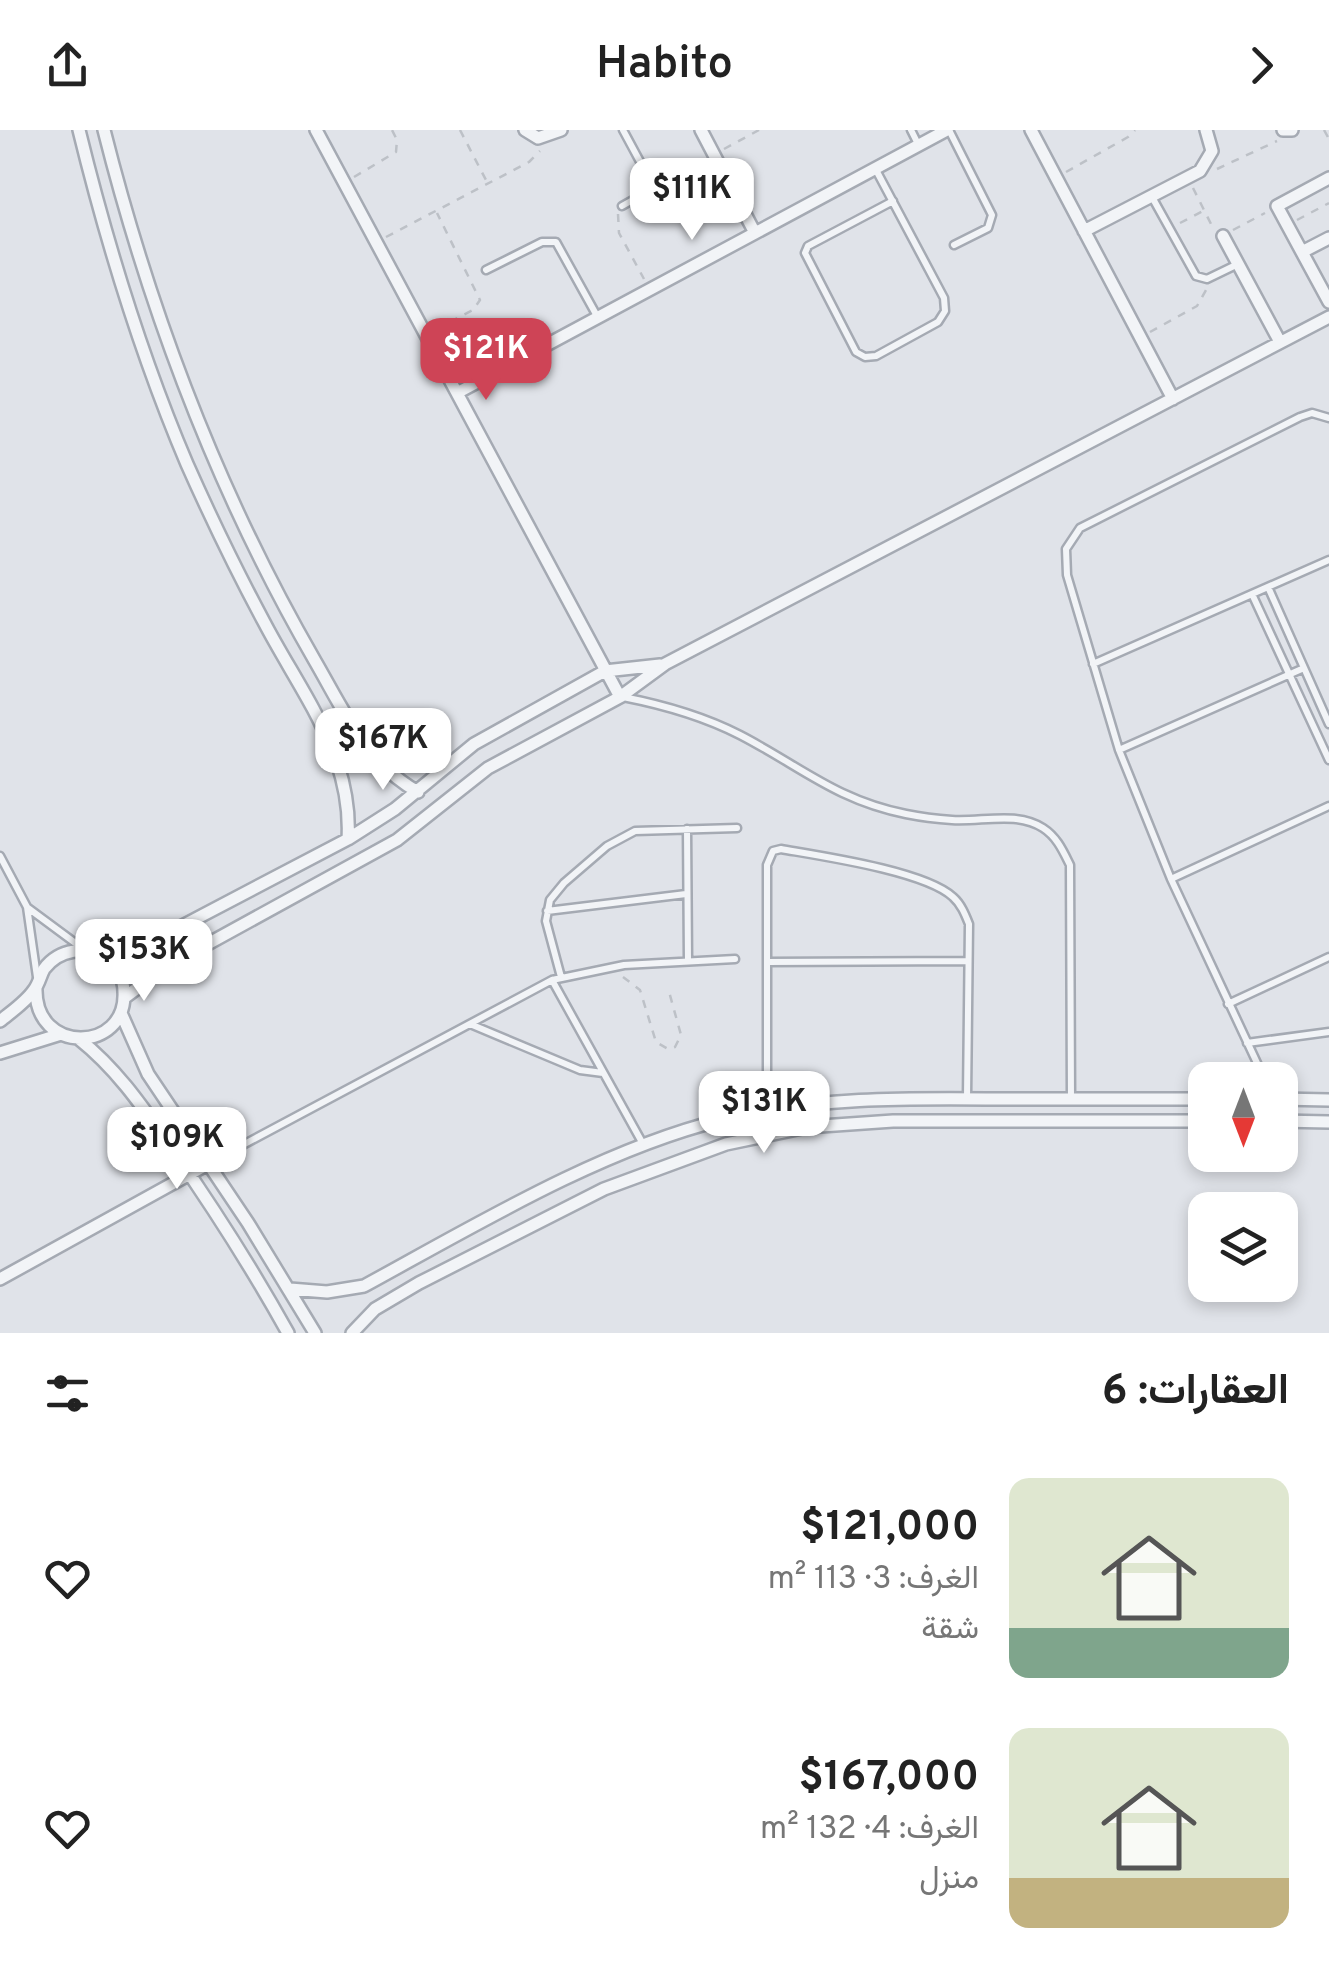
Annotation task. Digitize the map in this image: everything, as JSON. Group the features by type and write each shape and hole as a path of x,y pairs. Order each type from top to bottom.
{"street":[{"path":"80,130 146,360 230,560 335,751 348,794 348,839"},
{"path":"104,130 122,202 170,351 255,550 371,755 400,782 418,792"},
{"path":"316,130 620,697"},
{"path":"525,130 531,136 545,138 561,130"},
{"path":"701,130 755,233"},
{"path":"457,392 948,130"},
{"path":"1030,130 1172,399"},
{"path":"1084,231 1206,165 1212,151 1206,130"},
{"path":"1283,130 1292,130"},
{"path":"1329,178 1277,206 1329,302"},
{"path":"1223,236 1280,342"},
{"path":"1302,252 1329,238"},
{"path":"124,998 164,968 397,840 488,768 620,697 664,664 1329,317"},
{"path":"146,360 170,351"},
{"path":"0,1022 37,986 52,960 69,952 132,947 165,935 348,839 418,792 474,744 605,671 664,664"},
{"path":"0,1053 60,1034 78,1038 108,1029 121,1013 124,998 118,971 92,952"},
{"path":"37,986 41,1015 60,1034"},
{"path":"121,1013 148,1074 290,1288 315,1333"},
{"path":"78,1038 128,1086 191,1176 288,1333"},
{"path":"893,1098 893,1121"},
{"path":"290,1288 327,1292 364,1286 594,1165 644,1145 763,1111 893,1098 1188,1099"},
{"path":"1130,1099 1130,1121"},
{"path":"1298,1099 1329,1100"},
{"path":"763,1111 764,1135"},
{"path":"1298,1120 1329,1122"},
{"path":"352,1333 376,1309 419,1284 604,1189 726,1144 822,1126 893,1121 1188,1121"},
{"path":"644,1145 656,1168"},
{"path":"0,1278 208,1164"},
{"path":"594,1165 604,1189"},
{"path":"405,1263 406,1274 419,1284"}],"lane":[{"path":"622,206 647,192 651,182 623,130"},
{"path":"911,130 919,145"},
{"path":"948,130 992,215 988,228 954,245"},
{"path":"875,169 894,202 944,298 946,311 938,322 876,356 866,357 856,352 805,252 808,246 894,202"},
{"path":"1152,196 1192,272 1208,278 1238,264"},
{"path":"486,270 542,242 556,242 598,317"},
{"path":"1256,1062 1172,879 1119,750 1064,562 1071,538 1080,528 1300,417 1312,413 1329,418"},
{"path":"1093,664 1329,560"},
{"path":"1268,587 1329,724"},
{"path":"1252,594 1329,760"},
{"path":"1119,750 1304,668"},
{"path":"620,697 704,718 743,736 819,783 862,802 906,814 953,820 1022,820 1044,828 1060,844 1070,865 1070,1099"},
{"path":"1172,879 1329,806"},
{"path":"561,977 546,911 556,891 619,837 635,831 737,828"},
{"path":"687,829 688,961"},
{"path":"763,1111 767,865 774,851 781,848 864,863 940,888 954,897 968,924 967,1098"},
{"path":"0,856 27,907 35,945 37,986"},
{"path":"546,911 686,894"},
{"path":"27,907 92,952"},
{"path":"1228,1004 1329,957"},
{"path":"208,1164 552,980 610,967 735,959"},
{"path":"767,962 968,961"},
{"path":"552,980 644,1145"},
{"path":"470,1024 580,1070 602,1073"},
{"path":"1247,1042 1329,1032"}],"path":[{"path":"344,183 396,152 397,140 392,130"},
{"path":"460,130 487,184"},
{"path":"714,154 759,130"},
{"path":"1056,177 1128,138 1134,130"},
{"path":"1206,165 1224,168 1273,144 1283,130"},
{"path":"1324,130 1329,139"},
{"path":"376,242 536,156 545,138"},
{"path":"1187,177 1214,232 1223,236 1277,206"},
{"path":"1287,225 1329,203"},
{"path":"622,206 618,214 619,233 649,290"},
{"path":"1169,228 1204,210"},
{"path":"425,334 473,310 480,295 435,211"},
{"path":"463,264 474,270 486,270"},
{"path":"1140,338 1197,306 1208,278"},
{"path":"610,967 640,990 656,1042 668,1049 680,1042 682,1035 668,988"}]}
